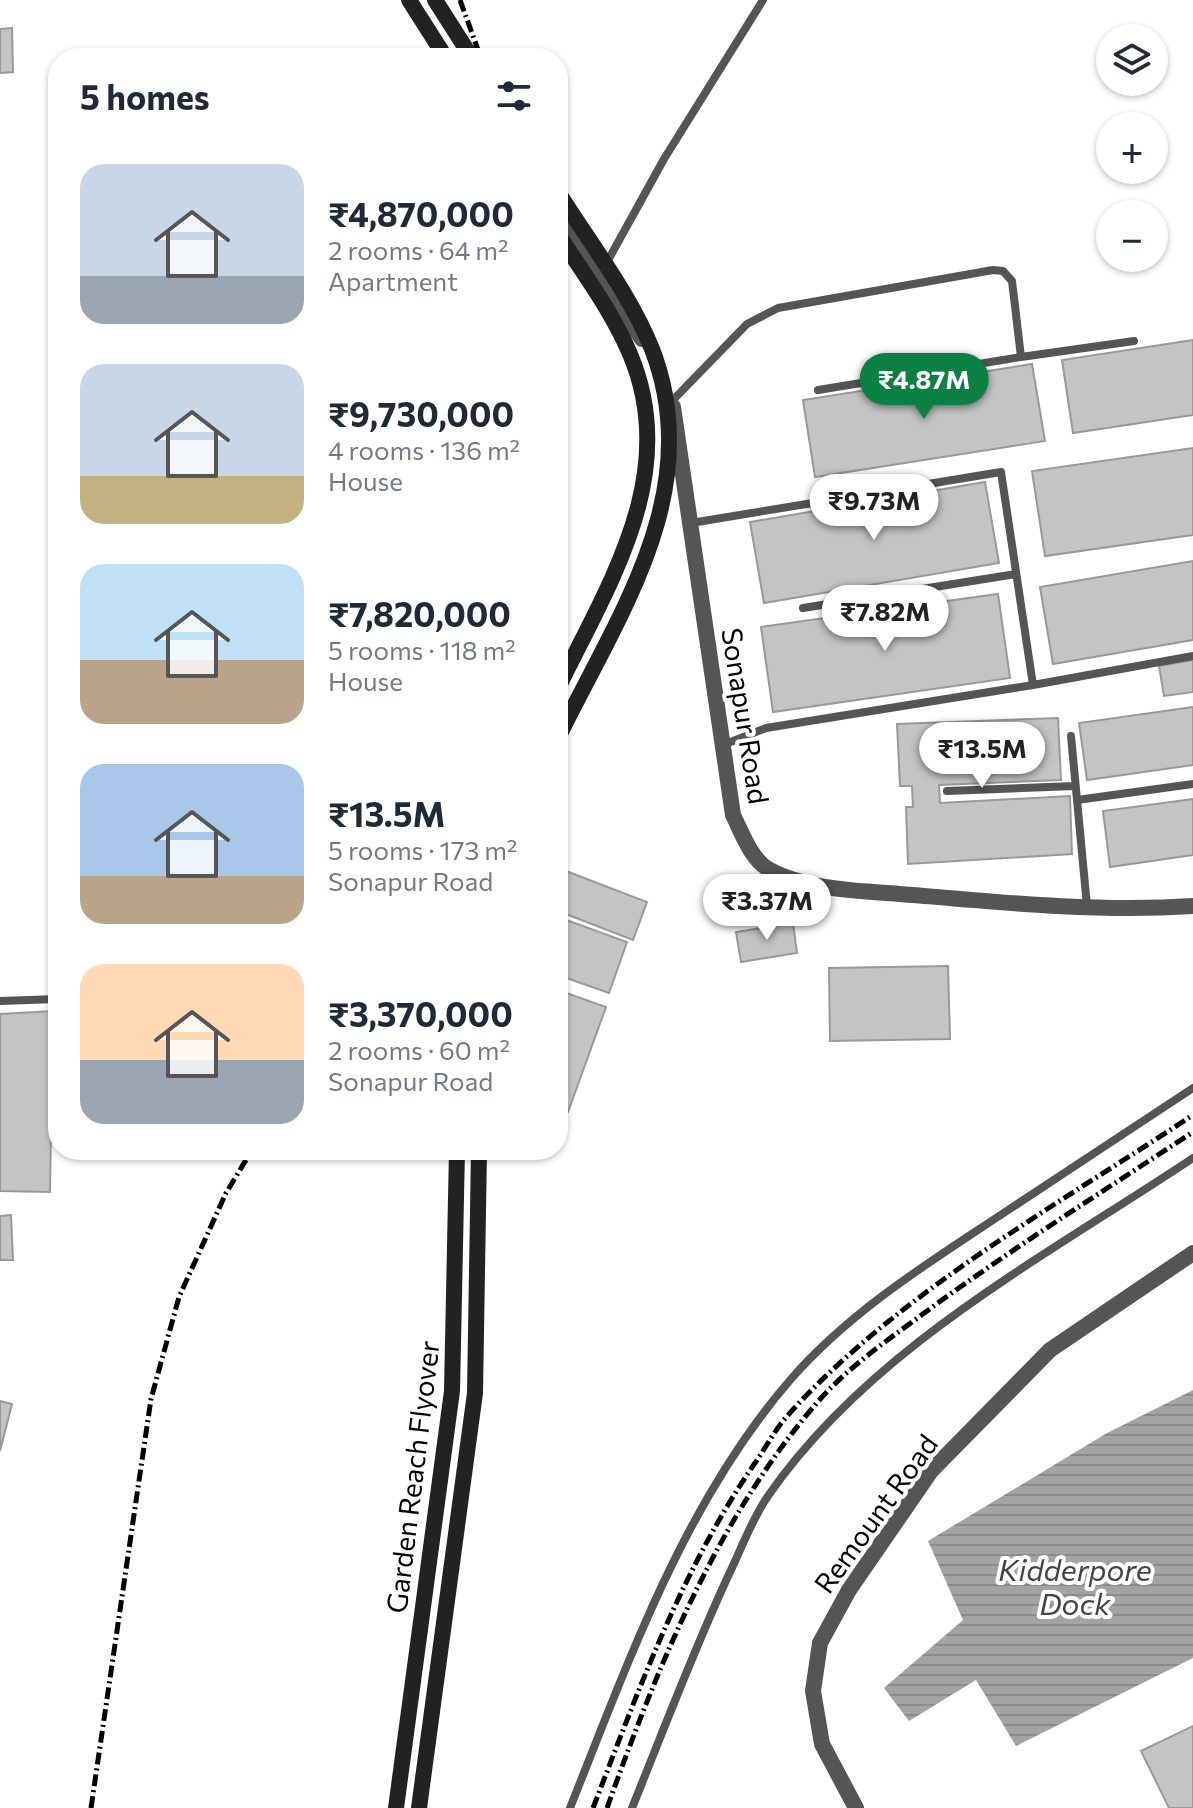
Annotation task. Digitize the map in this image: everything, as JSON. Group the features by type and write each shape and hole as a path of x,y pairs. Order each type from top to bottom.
{"main road":[{"path":"409,0 440,48"},
{"path":"435,0 466,48"},
{"path":"568,208 627,302 651,348 666,398 670,447 666,495 653,541 568,717"},
{"path":"568,251 631,356 644,402 649,447 644,491 633,533 568,667"},
{"name":"Garden Reach Flyover","path":"396,1808 452,1391 457,1160"},
{"name":"Garden Reach Flyover","path":"419,1808 475,1393 479,1160"}],"street":[{"path":"416,0 446,48"},
{"name":"Sonapur Road","path":"568,229 651,354 672,401 733,815 747,845 767,869 795,879 857,890 1087,906 1193,906"},
{"name":"Remount Road","path":"856,1808 822,1744 813,1691 820,1643 849,1590 931,1471 1050,1350 1193,1253"}],"lane":[{"path":"601,276 613,246 763,0"},
{"path":"672,401 747,324 778,308 993,270 1003,271 1012,281 1021,357"},
{"path":"818,390 1134,341"},
{"path":"689,524 1001,472 1033,685"},
{"path":"803,608 1016,574"},
{"path":"722,745 766,728 1193,656"},
{"path":"1071,736 1087,906"},
{"path":"1077,800 1193,784"},
{"path":"947,791 1075,786"},
{"path":"0,1001 48,999"},
{"path":"570,1808 679,1548 721,1476 793,1377 847,1325 910,1275 1193,1088"},
{"path":"632,1808 701,1634 737,1557 766,1499 809,1442 866,1384 931,1333 1193,1158"}],"water":[{"name":"Kidderpore Dock","path":"1193,1390 1193,1658 1016,1746 976,1680 909,1721 884,1688 963,1620 928,1541 1107,1433"}],"building":[{"path":"12,28 13,72 0,73 0,29"},
{"path":"1193,340 1193,415 1073,433 1062,360"},
{"path":"1032,364 1045,441 815,477 803,400"},
{"path":"1193,448 1193,535 1045,556 1032,471"},
{"path":"985,482 999,563 764,603 750,522"},
{"path":"1193,561 1193,640 1053,664 1040,587"},
{"path":"998,594 1010,678 773,712 761,627"},
{"path":"1193,660 1193,692 1164,696 1159,666"},
{"path":"1193,707 1193,765 1087,780 1079,723"},
{"path":"1058,718 1061,780 939,785 940,803 1070,796 1072,854 908,864 906,807 913,807 912,786 900,786 897,724"},
{"path":"1193,799 1193,855 1110,867 1103,811"},
{"path":"568,872 647,902 633,940 568,915"},
{"path":"568,921 627,942 609,993 568,979"},
{"path":"793,923 797,953 741,962 736,932"},
{"path":"948,966 950,1039 830,1041 829,968"},
{"path":"568,994 606,1007 568,1112"},
{"path":"48,1011 50,1192 0,1191 0,1014"},
{"path":"11,1215 13,1260 0,1260 0,1216"},
{"path":"0,1401 12,1404 0,1451"},
{"path":"1193,1726 1193,1808 1169,1808 1141,1751"}],"railway":[{"path":"460,0 477,48"},
{"path":"593,1808 645,1674 684,1587 729,1503 784,1419 832,1370 929,1290 1193,1115"},
{"path":"607,1808 669,1649 719,1546 748,1497 815,1405 855,1366 931,1308 1193,1132"},
{"path":"91,1808 151,1399 179,1297 226,1193 246,1160"}]}
